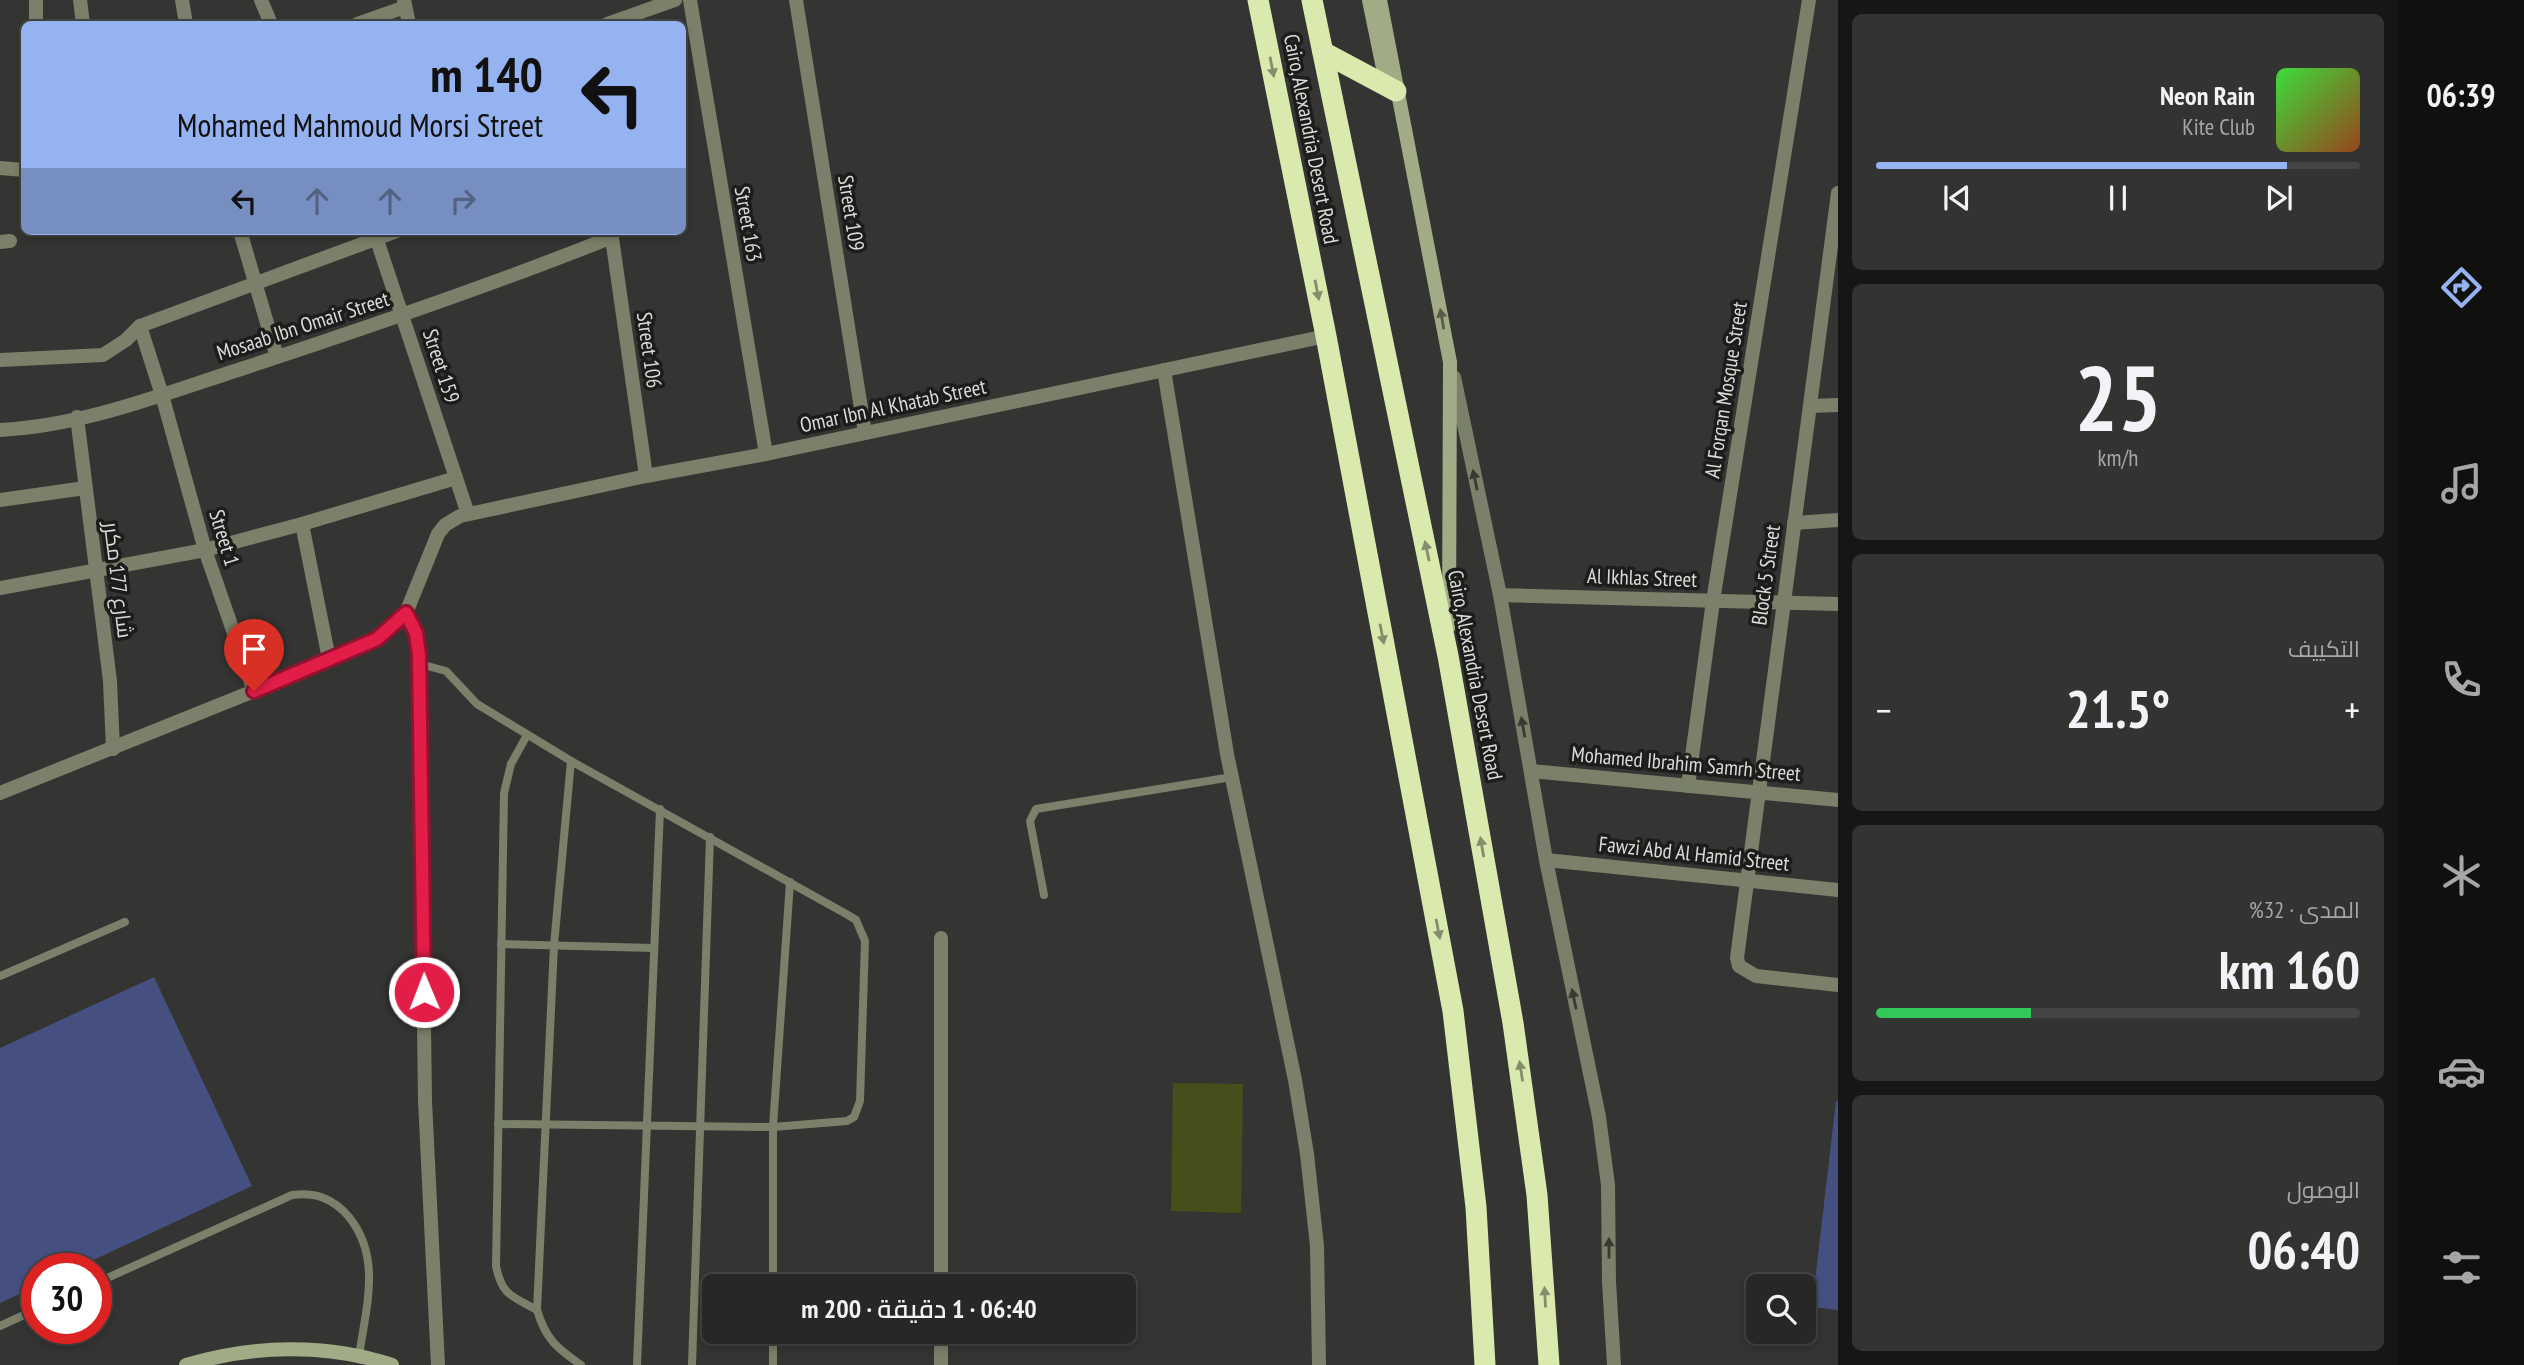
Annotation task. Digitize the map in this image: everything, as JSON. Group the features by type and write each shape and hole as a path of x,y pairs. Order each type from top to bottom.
{"highway":[{"name":"Cairo, Alexandria Desert Road","path":"1258,0 1326,336 1453,1011 1476,1207 1485,1365"},
{"name":"Cairo, Alexandria Desert Road","path":"1312,0 1448,656 1527,1108 1540,1232 1549,1365"},
{"path":"1323,52 1396,91"}],"street":[{"path":"36,0 36,21"},
{"path":"80,0 83,21"},
{"path":"182,0 186,21"},
{"path":"261,0 270,21"},
{"path":"616,21 675,0"},
{"name":"Street 163","path":"690,0 766,454"},
{"name":"Street 109","path":"796,0 866,433"},
{"path":"1369,0 1384,73 1396,91"},
{"path":"1380,0 1450,362 1500,594 1546,860 1599,1117 1608,1185 1609,1282 1614,1365"},
{"name":"Al Forqan Mosque Street","path":"1688,786 1713,601 1809,0"},
{"path":"364,21 404,4 408,21"},
{"path":"0,168 21,170"},
{"name":"Block 5 Street","path":"1838,196 1737,958 1740,967 1756,976 1838,985"},
{"path":"241,235 277,357"},
{"path":"0,360 103,355 126,340 140,326 373,235"},
{"name":"Street 159","path":"375,235 468,514"},
{"name":"Mosaab Ibn Omair Street","path":"0,430 34,428 116,410 509,278 609,235"},
{"name":"Street 106","path":"611,235 646,476"},
{"name":"Street 1","path":"140,326 205,550 254,691"},
{"name":"Omar Ibn Al Khatab Street","path":"468,514 1326,336"},
{"path":"1448,656 1450,362"},
{"path":"1164,370 1232,777 1295,1080 1307,1154 1317,1246 1319,1365"},
{"path":"1810,406 1838,405"},
{"name":"شارع 177 مكرر","path":"76,418 110,681 113,748"},
{"path":"0,588 205,550 456,478"},
{"path":"0,500 85,488"},
{"path":"0,793 377,639 406,613 444,525 468,514"},
{"path":"1794,523 1838,520"},
{"path":"302,524 329,659"},
{"name":"Al Ikhlas Street","path":"1500,594 1838,604"},
{"path":"406,613 416,633 420,664 425,1101 438,1365"},
{"name":"Mohamed Ibrahim Samrh Street","path":"1531,771 1838,800"},
{"name":"Fawzi Abd Al Hamid Street","path":"1546,860 1838,890"},
{"path":"941,938 941,1274"},
{"path":"941,1344 942,1365"},
{"path":"186,1365 228,1355 288,1349 333,1350 392,1365"}],"lane":[{"path":"420,664 446,671 477,704 571,761 856,920 865,941 860,1101 854,1117 847,1121 773,1127 698,1128 498,1124"},
{"path":"527,734 511,764 504,793 496,1266 499,1284 507,1293 537,1310"},
{"path":"571,761 554,945 537,1310 543,1331 557,1348 581,1365"},
{"path":"1044,895 1030,821 1036,809 1232,777"},
{"path":"637,1365 660,809"},
{"path":"692,1365 710,837"},
{"path":"773,1274 773,1127 790,882"},
{"path":"0,976 125,922"},
{"path":"502,944 653,948"},
{"path":"112,1276 292,1195 318,1195 332,1201 344,1211 358,1228 368,1251 370,1270 359,1356"},
{"path":"0,1326 21,1316"},
{"path":"774,1344 774,1365"}],"green space":[{"path":"1173,1083 1243,1084 1241,1213 1171,1211"}],"building":[{"path":"154,977 252,1186 108,1253 21,1253 21,1293 0,1303 0,1048"},
{"path":"1838,1101 1838,1310 1816,1307 1816,1274"}],"route":[{"path":"254,691 377,639 406,613 416,633 419,655 424,992"}]}
